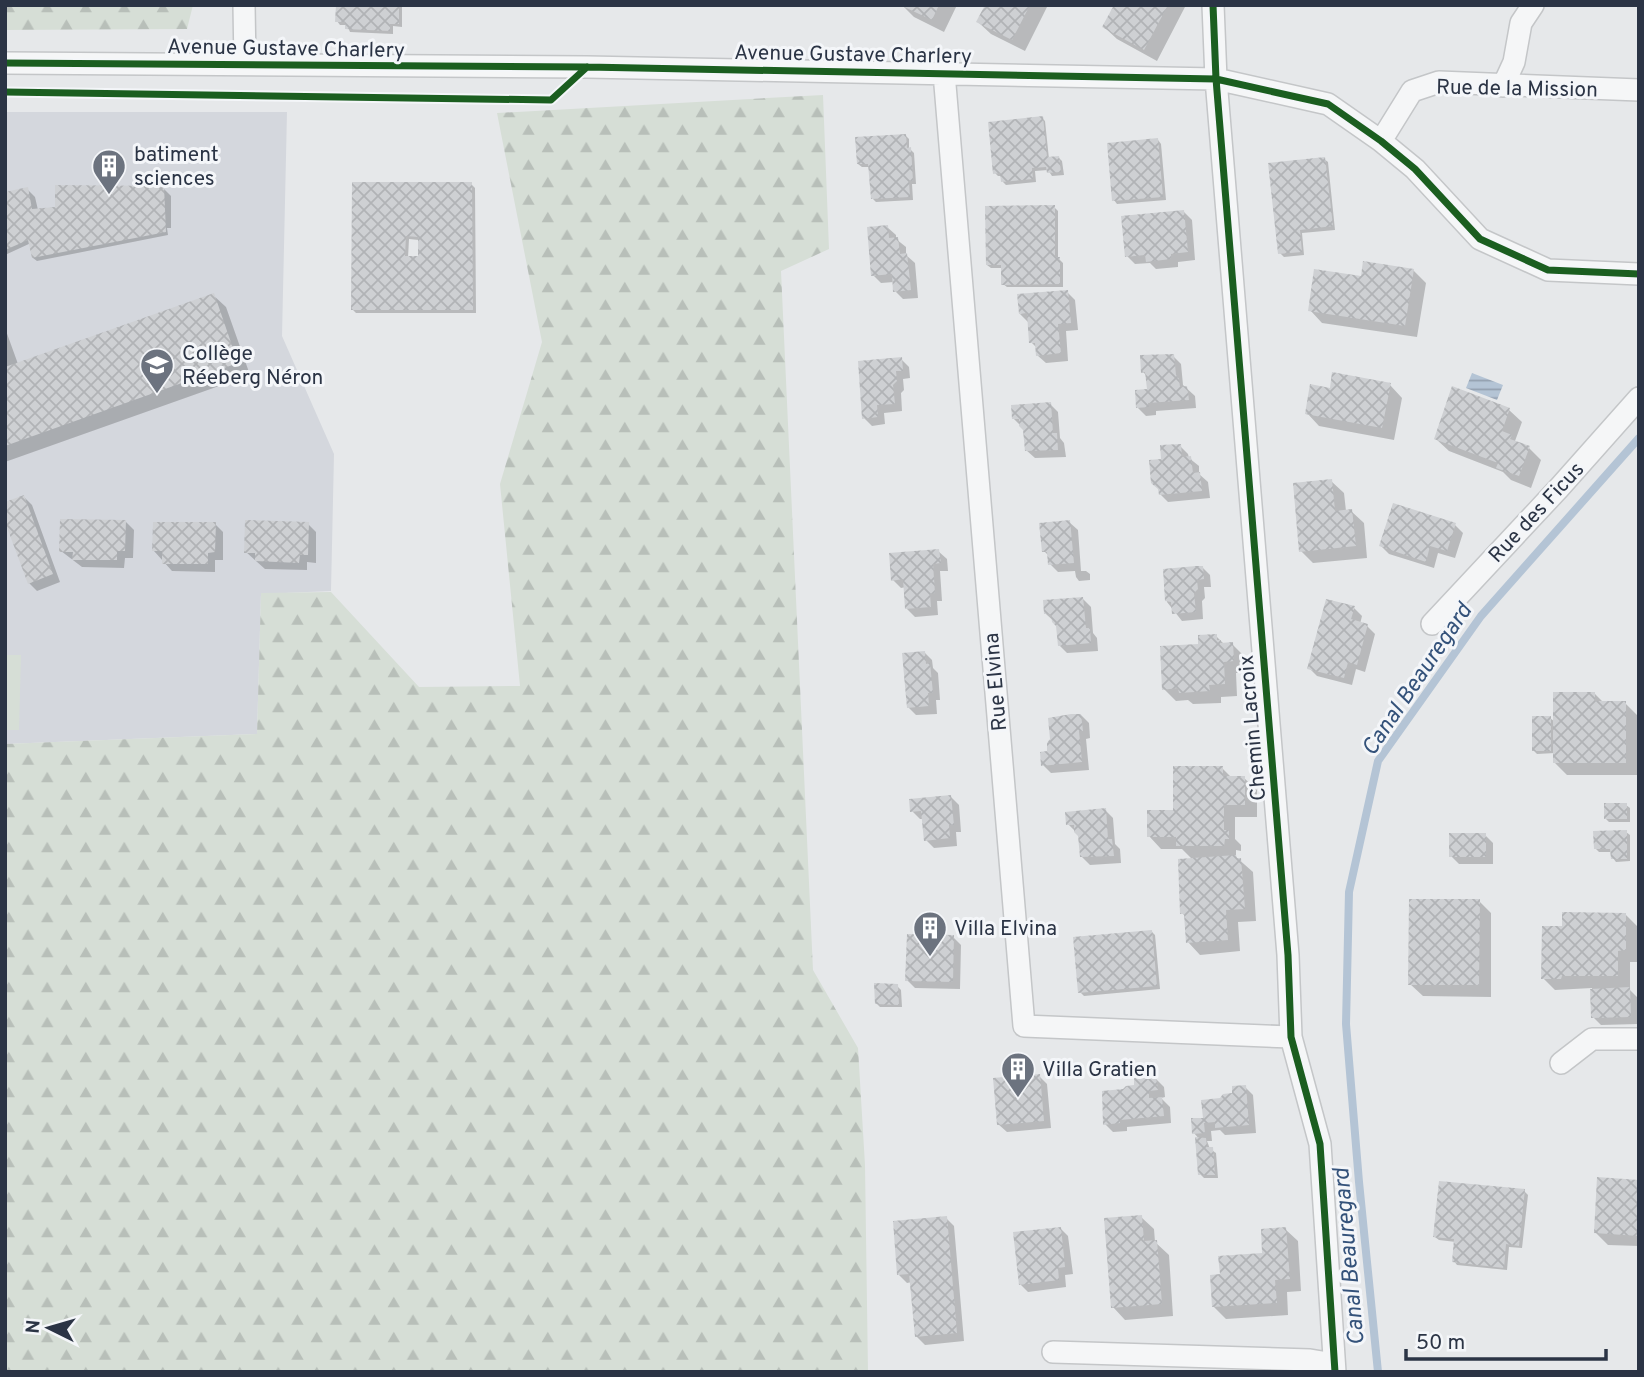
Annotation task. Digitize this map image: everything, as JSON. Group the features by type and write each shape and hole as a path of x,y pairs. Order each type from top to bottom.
{"street":[{"path":"244,5 245,64"},
{"name":"Chemin Lacroix","path":"1213,5 1216,79 1288,955 1291,1038 1320,1144 1334,1368"},
{"path":"1503,86 1514,62 1521,23 1533,5"},
{"name":"Avenue Gustave Charlery","path":"5,63 944,73 1216,79 1328,104 1415,169 1480,239 1548,270 1639,274"},
{"name":"Rue Elvina","path":"944,73 1024,1026 1291,1038"},
{"name":"Rue de la Mission","path":"1381,141 1412,91 1439,82 1639,90"},
{"name":"Rue des Ficus","path":"1432,624 1639,398"},
{"path":"1561,1063 1592,1039 1639,1039"},
{"path":"1053,1352 1310,1360 1334,1368"}],"shaded area":[{"name":"Collège Réeberg Néron","path":"5,112 287,112 282,336 334,454 331,591 261,594 257,734 5,744"}],"green space":[{"path":"5,5 193,5 187,29 5,30"},
{"path":"823,95 829,249 781,271 813,970 858,1048 865,1165 868,1372 5,1372 5,744 257,734 261,593 331,592 419,687 520,686 500,484 542,342 497,113"},
{"path":"5,655 21,655 19,730 5,730"}],"water":[{"path":"1472,373 1503,385 1497,400 1466,388"}],"building":[{"path":"336,5 399,5 399,24 390,24 390,31 345,29 345,22 335,22"},
{"path":"900,5 939,5 932,20"},
{"path":"985,5 1030,5 1012,40 976,22"},
{"path":"1114,5 1168,5 1144,50 1102,27"},
{"path":"1043,116 1047,157 1059,156 1061,172 1047,173 1046,167 1032,168 1033,179 1001,182 1000,173 993,174 988,122"},
{"path":"906,134 907,148 911,147 913,181 909,181 910,197 871,199 868,164 857,164 855,137"},
{"path":"1158,138 1163,197 1112,201 1107,143"},
{"path":"1325,157 1333,226 1300,230 1302,252 1278,254 1268,163"},
{"path":"352,182 472,182 473,310 351,310","holes":["406,236 418,237 418,256 405,256"]},
{"path":"55,185 164,186 166,232 32,258 28,240 5,250 5,192 28,187 32,209 55,207"},
{"path":"1055,205 1055,257 1060,257 1060,284 1001,285 1001,265 986,265 985,206"},
{"path":"1184,210 1188,252 1171,254 1171,259 1146,262 1145,255 1125,257 1121,216"},
{"path":"888,225 889,238 898,237 900,254 907,253 911,290 893,292 892,274 871,276 867,227"},
{"path":"1363,261 1414,269 1405,326 1308,311 1314,269 1361,276"},
{"path":"1068,290 1071,323 1058,324 1061,353 1036,356 1035,343 1029,343 1027,313 1019,314 1017,294"},
{"path":"214,293 238,363 5,446 5,367"},
{"path":"1174,354 1176,375 1180,387 1187,386 1189,400 1148,403 1149,407 1136,408 1135,390 1147,389 1145,372 1141,373 1140,355"},
{"path":"902,357 903,371 896,371 897,381 893,385 895,404 877,405 878,417 862,419 858,361"},
{"path":"1332,372 1391,383 1382,428 1305,414 1310,384 1330,388"},
{"path":"1452,386 1510,408 1502,431 1512,435 1510,439 1530,446 1519,476 1496,468 1498,463 1434,439"},
{"path":"1051,402 1053,433 1057,433 1058,450 1025,451 1023,430 1019,426 1019,419 1012,419 1011,405"},
{"path":"1181,444 1182,457 1191,456 1193,473 1200,472 1202,491 1159,495 1158,489 1151,483 1149,460 1161,459 1160,445"},
{"path":"1332,479 1335,511 1352,509 1356,546 1299,552 1293,483"},
{"path":"24,495 53,574 28,584 5,522 5,502"},
{"path":"1393,503 1456,523 1447,551 1430,546 1426,562 1379,546"},
{"path":"60,519 126,520 125,551 117,551 117,560 72,560 73,552 59,552"},
{"path":"245,520 309,522 308,555 300,555 299,563 255,561 255,553 244,553"},
{"path":"1070,520 1074,563 1048,565 1047,552 1042,552 1039,523"},
{"path":"153,522 216,522 215,552 208,553 208,564 162,564 162,551 152,551"},
{"path":"939,549 941,563 933,564 935,593 930,594 931,607 905,609 903,579 891,581 889,553"},
{"path":"1203,566 1204,579 1197,580 1198,589 1194,593 1196,612 1172,614 1171,602 1165,601 1163,569"},
{"path":"1083,597 1086,628 1090,628 1091,643 1058,646 1056,626 1052,622 1051,614 1044,614 1043,600"},
{"path":"1326,599 1355,606 1351,619 1368,624 1357,665 1348,662 1344,678 1307,669"},
{"path":"1217,634 1217,640 1221,640 1221,643 1233,642 1234,661 1224,662 1225,684 1209,685 1210,691 1179,693 1178,688 1162,690 1160,646 1198,644 1198,635"},
{"path":"925,651 926,664 930,663 933,693 928,693 929,706 907,708 902,653"},
{"path":"1553,692 1595,692 1595,701 1626,701 1626,763 1553,763"},
{"path":"1081,714 1083,731 1079,731 1082,762 1041,766 1040,752 1047,751 1050,739 1048,718"},
{"path":"1532,716 1551,716 1551,751 1532,751"},
{"path":"1173,766 1223,766 1223,776 1245,776 1245,805 1224,805 1224,830 1229,830 1229,839 1225,839 1224,846 1176,846 1176,837 1147,837 1147,810 1173,810"},
{"path":"951,795 954,825 949,825 950,838 924,841 921,811 910,812 909,799"},
{"path":"1604,803 1627,803 1627,819 1604,819"},
{"path":"1106,808 1108,839 1112,839 1114,856 1080,857 1078,836 1074,832 1074,825 1066,825 1065,812"},
{"path":"1627,830 1627,859 1611,859 1610,849 1594,849 1593,831"},
{"path":"1449,833 1486,833 1486,857 1449,857"},
{"path":"1236,855 1241,858 1245,909 1226,910 1228,940 1186,943 1184,914 1180,914 1178,859"},
{"path":"1409,899 1480,899 1479,985 1408,985"},
{"path":"1562,912 1626,913 1626,950 1618,951 1618,976 1562,976 1561,979 1541,979 1542,926 1562,926"},
{"path":"1152,930 1157,986 1078,993 1073,937"},
{"name":"Villa Elvina","path":"907,934 954,935 953,982 905,981"},
{"path":"874,983 898,984 899,1005 875,1004"},
{"path":"1630,987 1631,1017 1591,1018 1590,989"},
{"name":"Villa Gratien","path":"1040,1074 1044,1121 997,1125 993,1078"},
{"path":"1156,1077 1158,1090 1149,1091 1149,1098 1162,1097 1164,1116 1120,1120 1120,1123 1103,1125 1102,1091 1134,1085 1134,1078"},
{"path":"1246,1085 1249,1125 1215,1128 1215,1122 1204,1123 1205,1133 1192,1134 1191,1118 1203,1118 1201,1100 1220,1098 1223,1094 1232,1093 1232,1086"},
{"path":"1195,1137 1206,1138 1207,1147 1213,1147 1215,1175 1198,1175"},
{"path":"1597,1177 1639,1180 1639,1236 1594,1233"},
{"path":"1439,1181 1525,1189 1519,1246 1506,1244 1504,1268 1452,1262 1454,1239 1433,1237"},
{"path":"1142,1215 1144,1241 1157,1240 1162,1304 1111,1308 1104,1218"},
{"path":"947,1216 957,1333 915,1337 909,1274 897,1275 893,1221"},
{"path":"1061,1227 1065,1267 1058,1268 1059,1280 1019,1285 1013,1232"},
{"path":"1286,1227 1290,1279 1275,1280 1277,1303 1212,1307 1210,1275 1220,1274 1218,1256 1262,1253 1261,1229"}],"waterway":[{"name":"Canal Beauregard","path":"1378,1372 1346,1024 1349,892 1378,761 1481,616 1639,438"}],"cycle path":[{"path":"1213,5 1216,79 1288,955 1291,1037 1320,1144 1335,1372"},
{"path":"5,63 587,67 1216,79 1328,104 1415,169 1480,239 1548,270 1639,274"},
{"path":"5,92 551,100 587,67"}],"place":[{"name":"batiment sciences","path":"109,196"},
{"name":"Collège Réeberg Néron","path":"157,395"},
{"name":"Villa Elvina","path":"930,958"},
{"name":"Villa Gratien","path":"1018,1099"}]}
